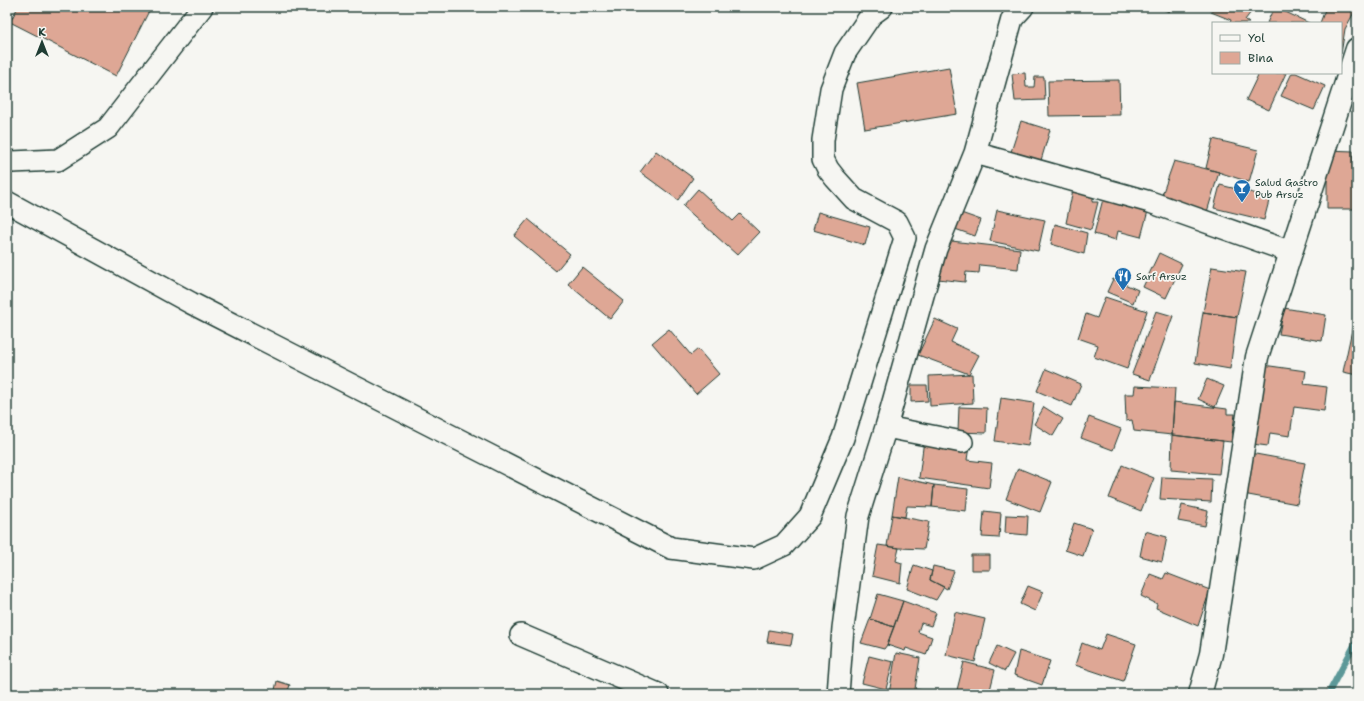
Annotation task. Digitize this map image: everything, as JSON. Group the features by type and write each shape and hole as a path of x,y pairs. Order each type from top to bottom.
{"street":[{"path":"7,160 12,162 58,160 108,128 202,7"},
{"path":"7,202 191,303 671,548 754,559 784,545 810,516 842,438 905,238 897,222 854,198 835,178 823,159 823,140 831,88 845,53 871,15 882,7"},
{"path":"838,694 843,628 858,516 886,427 936,249 975,153 1012,19 1023,7"},
{"path":"1200,694 1210,654 1257,357 1357,49"},
{"path":"975,153 1150,202 1291,252"},
{"path":"886,427 962,442"},
{"path":"521,635 658,694"}],"building":[{"path":"18,7 141,7 149,11 116,76 10,22"},
{"path":"1158,7 1173,7 1169,12"},
{"path":"1214,7 1254,8 1245,20 1248,22 1230,22 1231,20 1211,12"},
{"path":"1275,7 1307,22 1267,22"},
{"path":"1326,7 1357,7 1345,29 1342,48 1342,22 1320,22"},
{"path":"949,67 957,114 865,129 857,83"},
{"path":"1025,73 1026,87 1034,87 1035,77 1044,77 1045,100 1015,101 1012,74"},
{"path":"1259,74 1286,74 1269,110 1246,100"},
{"path":"1292,74 1298,74 1325,86 1314,110 1281,96"},
{"path":"1119,80 1120,115 1049,116 1048,81"},
{"path":"1021,121 1050,130 1039,167 1009,158"},
{"path":"1213,139 1258,150 1249,182 1206,168"},
{"path":"1327,150 1353,151 1353,168 1357,169 1357,209 1327,209"},
{"path":"656,151 693,178 678,200 640,172"},
{"path":"1174,161 1219,172 1207,212 1162,195"},
{"path":"1074,185 1096,190 1092,202 1098,202 1091,230 1066,223"},
{"name":"Salud Gastro Pub Arsuz","path":"1220,185 1270,197 1264,220 1214,208"},
{"path":"698,189 733,221 740,214 759,232 737,255 683,206"},
{"path":"1103,199 1148,211 1141,237 1118,231 1116,240 1094,234"},
{"path":"997,210 1045,220 1038,251 990,241"},
{"path":"818,212 870,227 865,245 813,230"},
{"path":"961,213 981,220 975,236 955,229"},
{"path":"528,219 570,254 556,271 514,236"},
{"path":"1055,224 1087,233 1084,254 1051,244"},
{"path":"943,240 1020,249 1018,269 980,265 979,273 966,272 965,282 938,279"},
{"path":"1159,253 1182,264 1166,298 1143,287"},
{"path":"582,267 624,301 610,319 568,284"},
{"path":"1212,267 1246,272 1237,317 1203,312"},
{"name":"Sarf Arsuz","path":"1113,279 1138,290 1133,303 1107,292"},
{"path":"1105,297 1147,311 1127,369 1094,357 1098,345 1078,338 1086,314 1097,318"},
{"path":"1357,306 1357,375 1343,372"},
{"path":"1284,308 1326,315 1322,341 1279,334"},
{"path":"1156,311 1173,316 1150,380 1132,374"},
{"path":"1203,312 1237,317 1230,369 1195,363"},
{"path":"935,319 957,329 951,342 979,355 969,374 918,355"},
{"path":"669,329 691,355 698,349 719,374 696,394 652,343"},
{"path":"1263,365 1306,371 1304,384 1327,387 1324,411 1294,407 1290,436 1270,433 1268,446 1252,444"},
{"path":"1046,369 1081,384 1072,406 1037,391"},
{"path":"972,374 973,403 930,406 929,376"},
{"path":"1207,379 1224,386 1215,407 1198,399"},
{"path":"911,385 927,385 928,401 911,402"},
{"path":"1135,386 1175,388 1172,435 1134,431 1132,420 1126,421 1125,394 1134,394"},
{"path":"1001,398 1034,403 1028,446 995,441"},
{"path":"1174,402 1227,409 1227,414 1235,414 1231,442 1172,435"},
{"path":"959,407 987,408 986,433 958,432"},
{"path":"1044,407 1063,419 1053,436 1034,424"},
{"path":"1089,417 1121,429 1113,450 1081,438"},
{"path":"1172,435 1223,441 1219,474 1171,470"},
{"path":"924,440 969,446 967,460 992,463 989,488 919,478"},
{"path":"1250,453 1305,463 1297,504 1243,494"},
{"path":"1122,465 1154,478 1141,511 1109,498"},
{"path":"1018,468 1052,482 1040,512 1006,499"},
{"path":"898,477 934,485 932,507 907,506 905,517 892,515"},
{"path":"1162,477 1212,479 1211,502 1160,499"},
{"path":"934,485 968,489 966,511 932,507"},
{"path":"1182,505 1208,511 1205,526 1178,521"},
{"path":"984,511 1001,513 999,538 982,537"},
{"path":"892,515 929,522 924,549 887,546"},
{"path":"1006,515 1028,516 1027,535 1005,533"},
{"path":"1074,523 1092,529 1083,556 1065,550"},
{"path":"1145,531 1167,537 1162,562 1140,556"},
{"path":"878,545 899,548 896,561 902,563 900,583 872,576"},
{"path":"971,555 990,555 990,570 971,570"},
{"path":"914,565 932,571 930,580 944,587 936,600 907,589"},
{"path":"933,566 954,571 947,589 930,580"},
{"path":"1166,573 1210,590 1198,626 1156,608 1157,604 1141,596 1150,574 1163,579"},
{"path":"1028,586 1043,592 1035,611 1020,604"},
{"path":"878,594 903,601 894,627 870,619"},
{"path":"903,601 936,613 931,626 921,623 918,632 932,637 926,655 906,648 905,651 887,645"},
{"path":"955,612 985,619 975,662 946,655"},
{"path":"870,619 894,627 884,649 861,643"},
{"path":"769,630 793,634 791,645 767,642"},
{"path":"1106,634 1136,644 1123,681 1075,665 1082,643 1100,650"},
{"path":"997,646 1014,654 1005,671 989,663"},
{"path":"1019,651 1050,661 1042,685 1014,675"},
{"path":"896,653 920,658 915,689 924,691 924,694 889,694"},
{"path":"869,656 893,662 886,689 862,683"},
{"path":"964,662 995,670 989,694 956,694"},
{"path":"277,681 290,685 287,694 274,694"},
{"path":"840,689 865,690 865,694 840,694"}],"waterway":[{"path":"1328,694 1357,640"}],"place":[{"name":"Salud Gastro Pub Arsuz","path":"1242,203"},
{"name":"Sarf Arsuz","path":"1123,291"}]}
